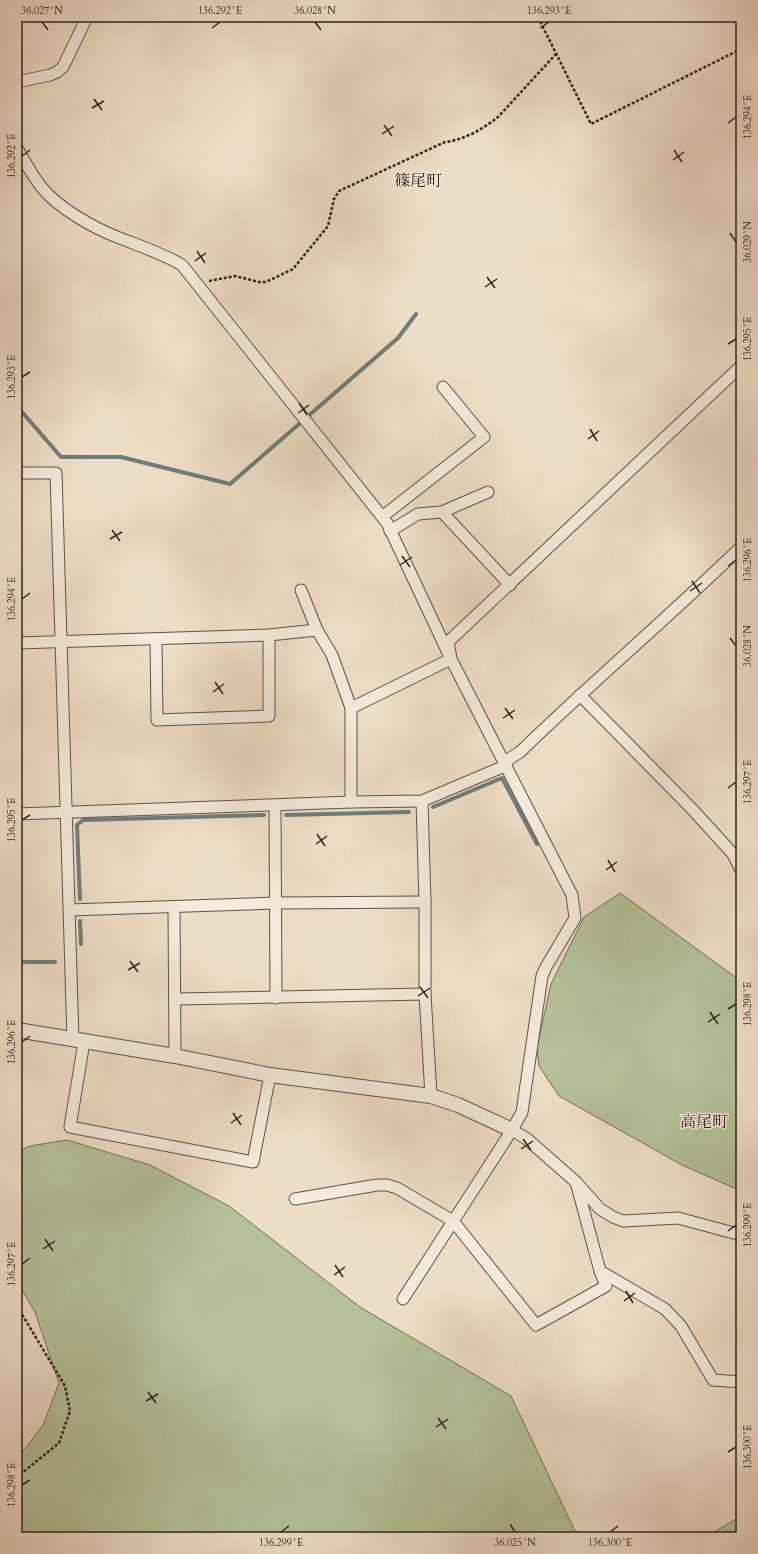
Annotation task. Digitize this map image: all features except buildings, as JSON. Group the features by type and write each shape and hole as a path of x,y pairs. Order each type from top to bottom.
{"street":[{"path":"17,82 58,72 63,67 87,17"},
{"path":"17,148 34,177 56,201 105,232 166,255 182,265 382,517 451,659 572,894 575,906 575,918 542,976 522,1112 512,1130 403,1299"},
{"path":"451,659 448,642 741,366"},
{"path":"382,517 484,437 442,387"},
{"path":"17,473 56,473 65,812 78,1041 70,1128 253,1162 270,1075"},
{"path":"390,531 418,514 442,512 488,492"},
{"path":"442,512 510,585"},
{"path":"17,814 275,806 351,802 422,801 505,766 509,759 520,752 624,653 700,587 741,547"},
{"path":"301,590 317,630 332,655 351,708 351,802"},
{"path":"17,643 61,643 156,638 269,635 317,630"},
{"path":"156,638 157,720 269,716 269,635"},
{"path":"351,708 451,659"},
{"path":"580,695 692,809 733,854 741,870"},
{"path":"422,801 425,902 425,994 431,1096"},
{"path":"275,806 276,998"},
{"path":"70,910 174,908 275,903 425,902"},
{"path":"174,908 175,1056"},
{"path":"175,999 425,994"},
{"path":"17,1030 175,1056 270,1075 431,1096 458,1105 512,1130 527,1139 576,1182 600,1209 623,1221 678,1218 741,1235"},
{"path":"294,1199 387,1185 397,1188 453,1221 536,1325 606,1286 600,1271 576,1182"},
{"path":"600,1271 665,1309 681,1326 713,1380 741,1382"}],"path":[{"path":"538,17 591,124 741,49"},
{"path":"198,284 235,276 259,282 266,282 293,269 325,230 334,199 339,191 444,142 461,138 489,125 556,54"},
{"path":"17,1135 19,1141 17,1151"},
{"path":"17,1306 65,1386 70,1411 59,1442 17,1477"}],"green space":[{"path":"620,893 738,979 741,978 741,1191 682,1165 559,1096 539,1066 537,1047 551,984 584,917"},
{"path":"67,1140 150,1165 229,1206 360,1307 511,1396 575,1531 605,1537 17,1537 17,1459 43,1425 59,1383 35,1312 17,1281 17,1152 30,1146"},
{"path":"741,1516 741,1537 706,1537"}],"waterway":[{"path":"17,411 22,412 61,457 121,457 230,484 398,338 416,314"},
{"path":"433,807 502,778 537,844"},
{"path":"286,815 409,812"},
{"path":"80,899 77,825 83,820 264,815"},
{"path":"80,921 81,944"},
{"path":"17,962 55,962"}],"district":[{"name":"篠尾町","path":"418,181"},
{"name":"高尾町","path":"704,1122"}]}
